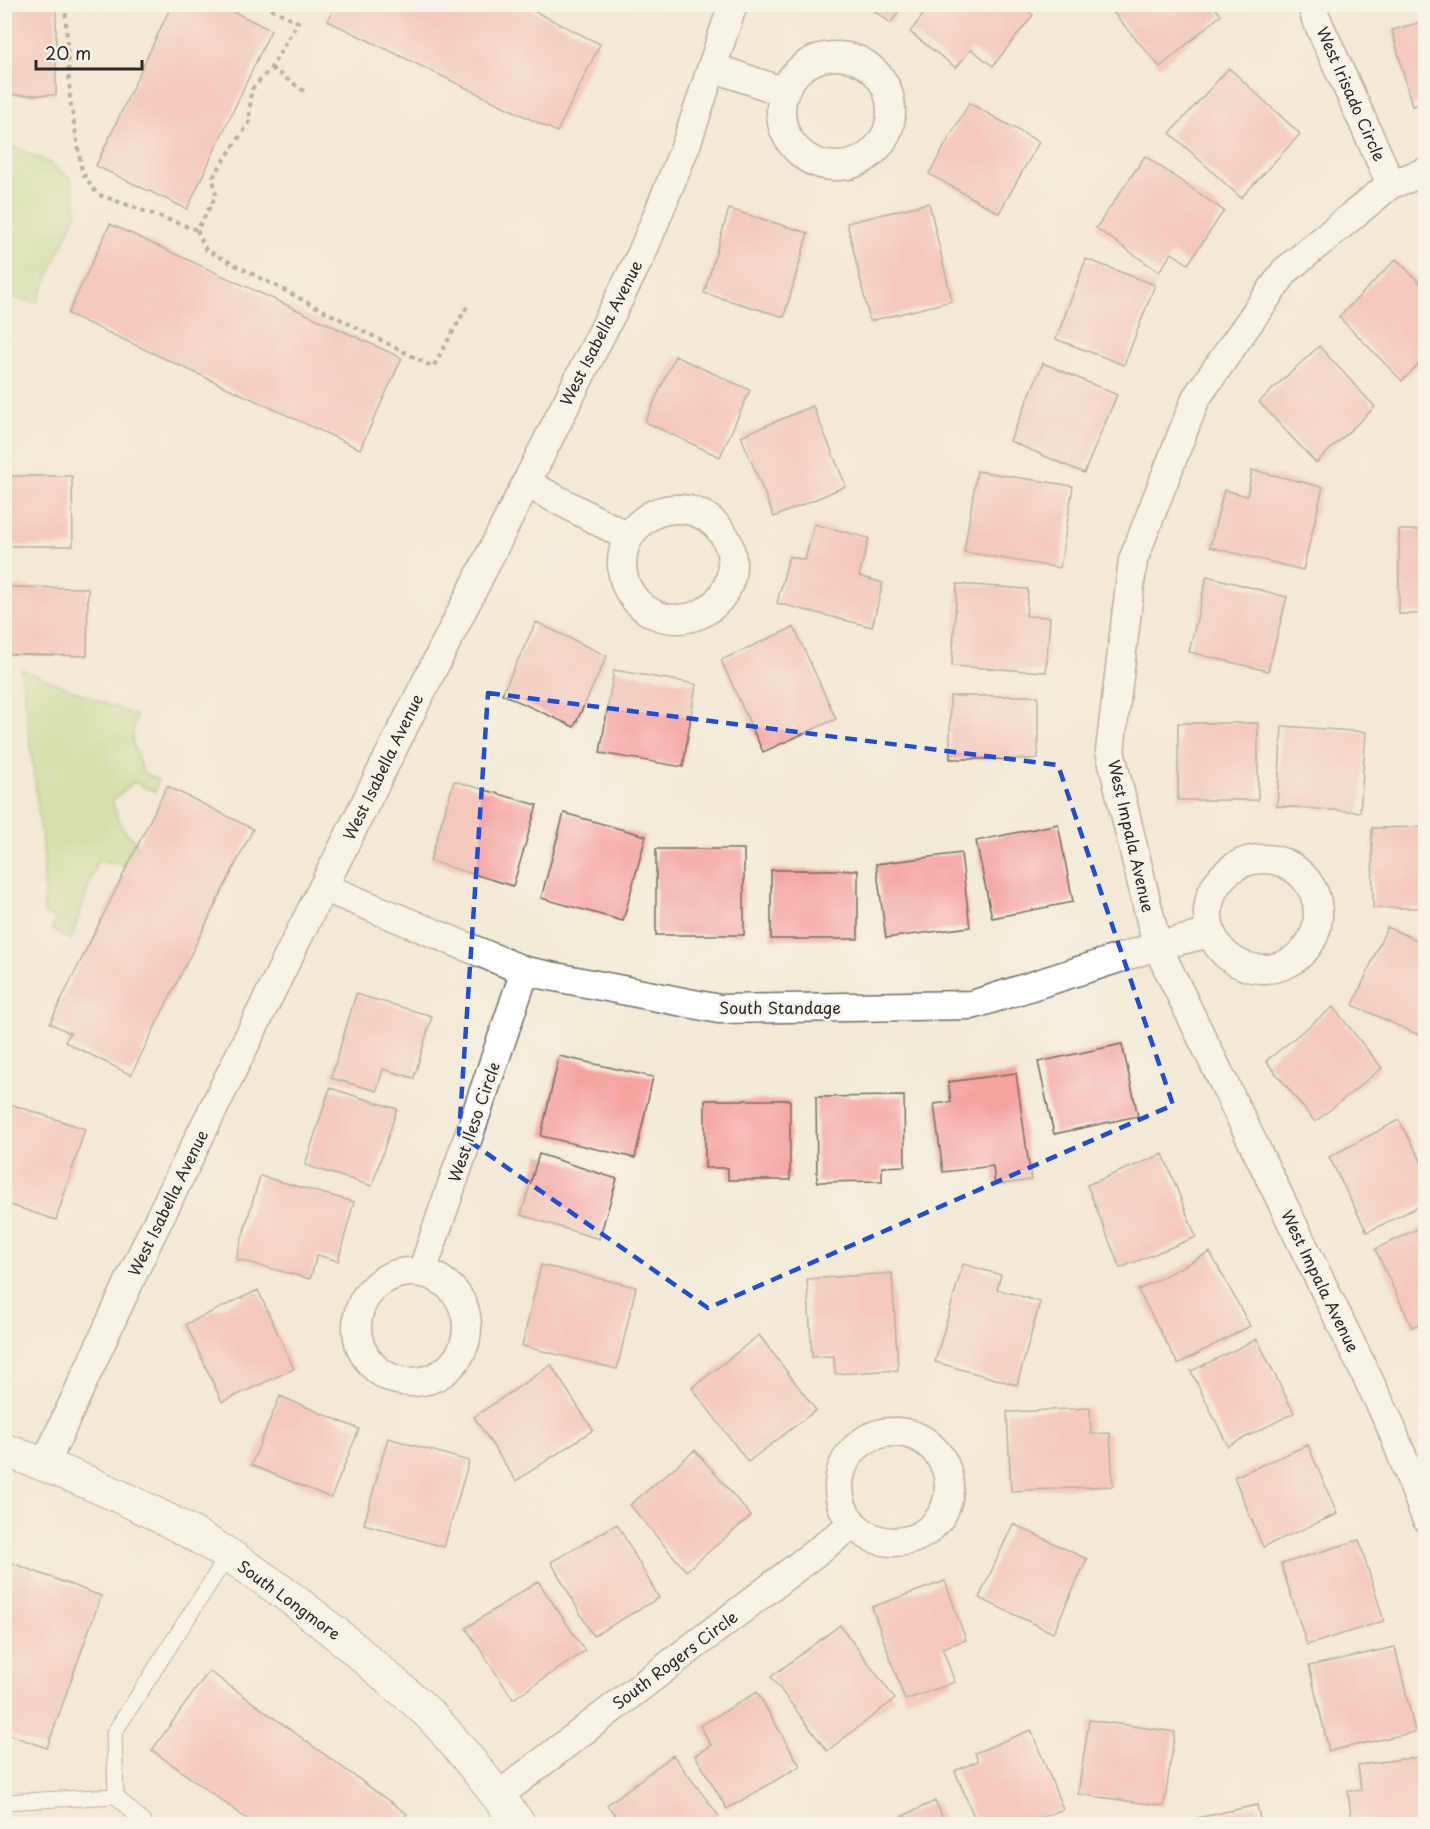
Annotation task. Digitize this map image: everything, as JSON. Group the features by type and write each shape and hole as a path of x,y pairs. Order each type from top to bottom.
{"street":[{"name":"West Isabella Avenue","path":"45,1464 149,1239 642,253 686,145 733,4"},
{"name":"West Irisado Circle","path":"1312,4 1315,16 1391,184"},
{"path":"712,67 784,92"},
{"path":"1391,184 1425,172"},
{"name":"West Impala Avenue","path":"1391,184 1286,271 1196,398 1133,560 1110,751 1157,946 1389,1422 1425,1518"},
{"path":"526,483 628,537"},
{"name":"South Standage","path":"323,887 525,971 719,1009 972,1005 1157,946 1211,933"},
{"name":"West Ileso Circle","path":"422,1272 525,971"},
{"name":"South Longmore","path":"4,1450 45,1464 124,1499 228,1555 327,1625 429,1715 519,1824"},
{"name":"South Rogers Circle","path":"498,1796 853,1524"}],"lane":[{"path":"145,1824 116,1796 114,1732 228,1555"},
{"path":"4,1802 116,1796"}],"path":[{"path":"66,4 70,98 82,172 97,194 197,230 206,250 433,367 468,305"},
{"path":"197,230 216,196 213,177 249,123 251,90 271,68 298,22 262,4"},
{"path":"271,68 304,91"}],"highlighted area":[{"path":"488,693 1058,765 1173,1105 708,1308 459,1134"}],"green space":[{"path":"4,143 48,162 70,178 75,195 77,212 37,302 5,297"},
{"path":"21,669 136,716 132,740 143,772 158,780 155,792 134,782 112,801 122,828 138,844 130,867 97,861 71,940 52,930 55,918 44,914 44,858"}],"building":[{"path":"11,4 56,4 56,95 11,95 11,70 4,70 4,28 11,28"},
{"path":"172,4 217,4 271,30 187,209 96,166"},
{"path":"336,4 520,4 600,44 557,132 328,21"},
{"path":"864,4 903,4 891,23"},
{"path":"931,4 1020,4 1033,15 993,66 971,49 956,68 910,32"},
{"path":"1106,4 1212,4 1221,15 1160,67"},
{"path":"1426,21 1426,103 1412,106 1392,30"},
{"path":"1229,68 1300,134 1241,198 1170,133"},
{"path":"969,103 1039,142 999,213 929,174"},
{"path":"1145,156 1224,211 1188,264 1172,253 1159,272 1096,228"},
{"path":"929,203 952,301 870,321 847,223"},
{"path":"729,209 808,233 784,317 704,293"},
{"path":"110,224 402,358 360,449 68,314"},
{"path":"1086,259 1155,285 1124,365 1056,339"},
{"path":"1396,259 1426,289 1426,357 1402,381 1339,317"},
{"path":"1319,346 1375,407 1316,463 1259,402"},
{"path":"675,356 750,390 720,457 645,422"},
{"path":"1043,363 1117,395 1084,473 1010,441"},
{"path":"813,406 846,486 774,517 741,436"},
{"path":"1252,470 1323,487 1303,570 1210,547 1224,490 1247,496"},
{"path":"977,471 1073,486 1060,568 964,552"},
{"path":"4,476 72,476 73,546 4,546"},
{"path":"814,524 869,538 859,576 883,583 872,627 777,603 789,556 805,560"},
{"path":"1399,530 1426,530 1426,614 1399,614"},
{"path":"1207,576 1287,597 1268,671 1189,652"},
{"path":"957,584 1028,589 1026,616 1050,617 1046,672 952,666"},
{"path":"4,587 88,588 87,656 4,654"},
{"path":"536,622 607,656 574,727 502,694"},
{"path":"794,627 836,719 763,752 721,660"},
{"path":"614,670 696,684 683,767 600,753"},
{"path":"950,696 1038,696 1038,759 950,759"},
{"path":"1178,723 1258,723 1258,800 1178,800"},
{"path":"1282,726 1366,732 1360,812 1277,806"},
{"path":"454,781 537,805 513,886 430,861"},
{"path":"167,786 253,829 131,1075 65,1042 70,1033 50,1023"},
{"path":"564,813 646,836 623,921 541,898"},
{"path":"1058,824 1073,902 992,918 976,841"},
{"path":"1426,827 1426,908 1373,908 1372,828"},
{"path":"656,849 744,849 744,935 656,935"},
{"path":"961,853 970,927 886,938 876,864"},
{"path":"771,870 858,870 858,939 771,939"},
{"path":"1387,927 1426,944 1426,1031 1423,1037 1353,1005"},
{"path":"356,994 432,1016 414,1078 383,1069 377,1091 331,1078"},
{"path":"1333,1007 1382,1068 1315,1122 1266,1061"},
{"path":"1122,1044 1138,1116 1054,1134 1038,1062"},
{"path":"559,1056 653,1077 635,1158 541,1136"},
{"path":"1016,1073 1031,1180 995,1185 993,1166 943,1172 934,1104 951,1102 948,1082"},
{"path":"330,1088 397,1109 372,1186 305,1165"},
{"path":"904,1096 905,1166 882,1167 882,1181 817,1182 816,1097"},
{"path":"705,1100 790,1100 790,1180 728,1180 728,1168 705,1168"},
{"path":"4,1102 85,1129 56,1220 4,1203"},
{"path":"1399,1120 1426,1170 1426,1203 1367,1232 1329,1157"},
{"path":"539,1154 617,1179 599,1239 521,1215"},
{"path":"1163,1154 1196,1237 1120,1268 1087,1185"},
{"path":"260,1176 354,1202 338,1261 317,1255 310,1279 236,1259"},
{"path":"1426,1225 1426,1321 1412,1327 1375,1249"},
{"path":"1210,1252 1250,1326 1178,1364 1138,1290"},
{"path":"963,1264 1001,1275 997,1289 1040,1302 1017,1385 935,1362"},
{"path":"541,1265 636,1287 617,1369 522,1346"},
{"path":"892,1273 898,1370 835,1374 834,1356 812,1357 807,1279"},
{"path":"258,1290 294,1369 222,1402 186,1324"},
{"path":"759,1335 816,1410 748,1462 692,1388"},
{"path":"1257,1339 1294,1413 1228,1446 1191,1371"},
{"path":"551,1365 593,1430 516,1481 474,1417"},
{"path":"280,1396 359,1429 331,1498 251,1465"},
{"path":"1090,1408 1091,1434 1110,1433 1113,1486 1011,1491 1007,1412"},
{"path":"388,1438 469,1461 444,1547 364,1524"},
{"path":"1308,1445 1337,1514 1263,1547 1234,1477"},
{"path":"695,1450 751,1516 686,1571 630,1505"},
{"path":"617,1524 659,1598 593,1636 551,1562"},
{"path":"1013,1524 1087,1559 1053,1633 979,1598"},
{"path":"1359,1540 1384,1621 1307,1645 1281,1564"},
{"path":"12,1563 101,1596 47,1748 4,1733 4,1583"},
{"path":"538,1581 585,1651 513,1699 466,1628"},
{"path":"945,1581 966,1640 942,1648 955,1682 905,1700 872,1607"},
{"path":"840,1625 895,1699 827,1751 771,1677"},
{"path":"1395,1647 1415,1732 1329,1751 1309,1666"},
{"path":"209,1671 407,1814 399,1824 254,1824 152,1750"},
{"path":"757,1692 800,1766 727,1809 695,1755 711,1745 700,1726"},
{"path":"1089,1720 1175,1732 1164,1806 1078,1794"},
{"path":"1031,1730 1063,1809 1026,1824 977,1824 955,1771 978,1761 975,1753"},
{"path":"673,1755 719,1816 707,1824 622,1824 607,1805"},
{"path":"1426,1756 1426,1824 1352,1824 1348,1791 1361,1790 1358,1765"},
{"path":"935,1801 946,1824 886,1824"},
{"path":"1257,1805 1261,1824 1170,1824"}]}
